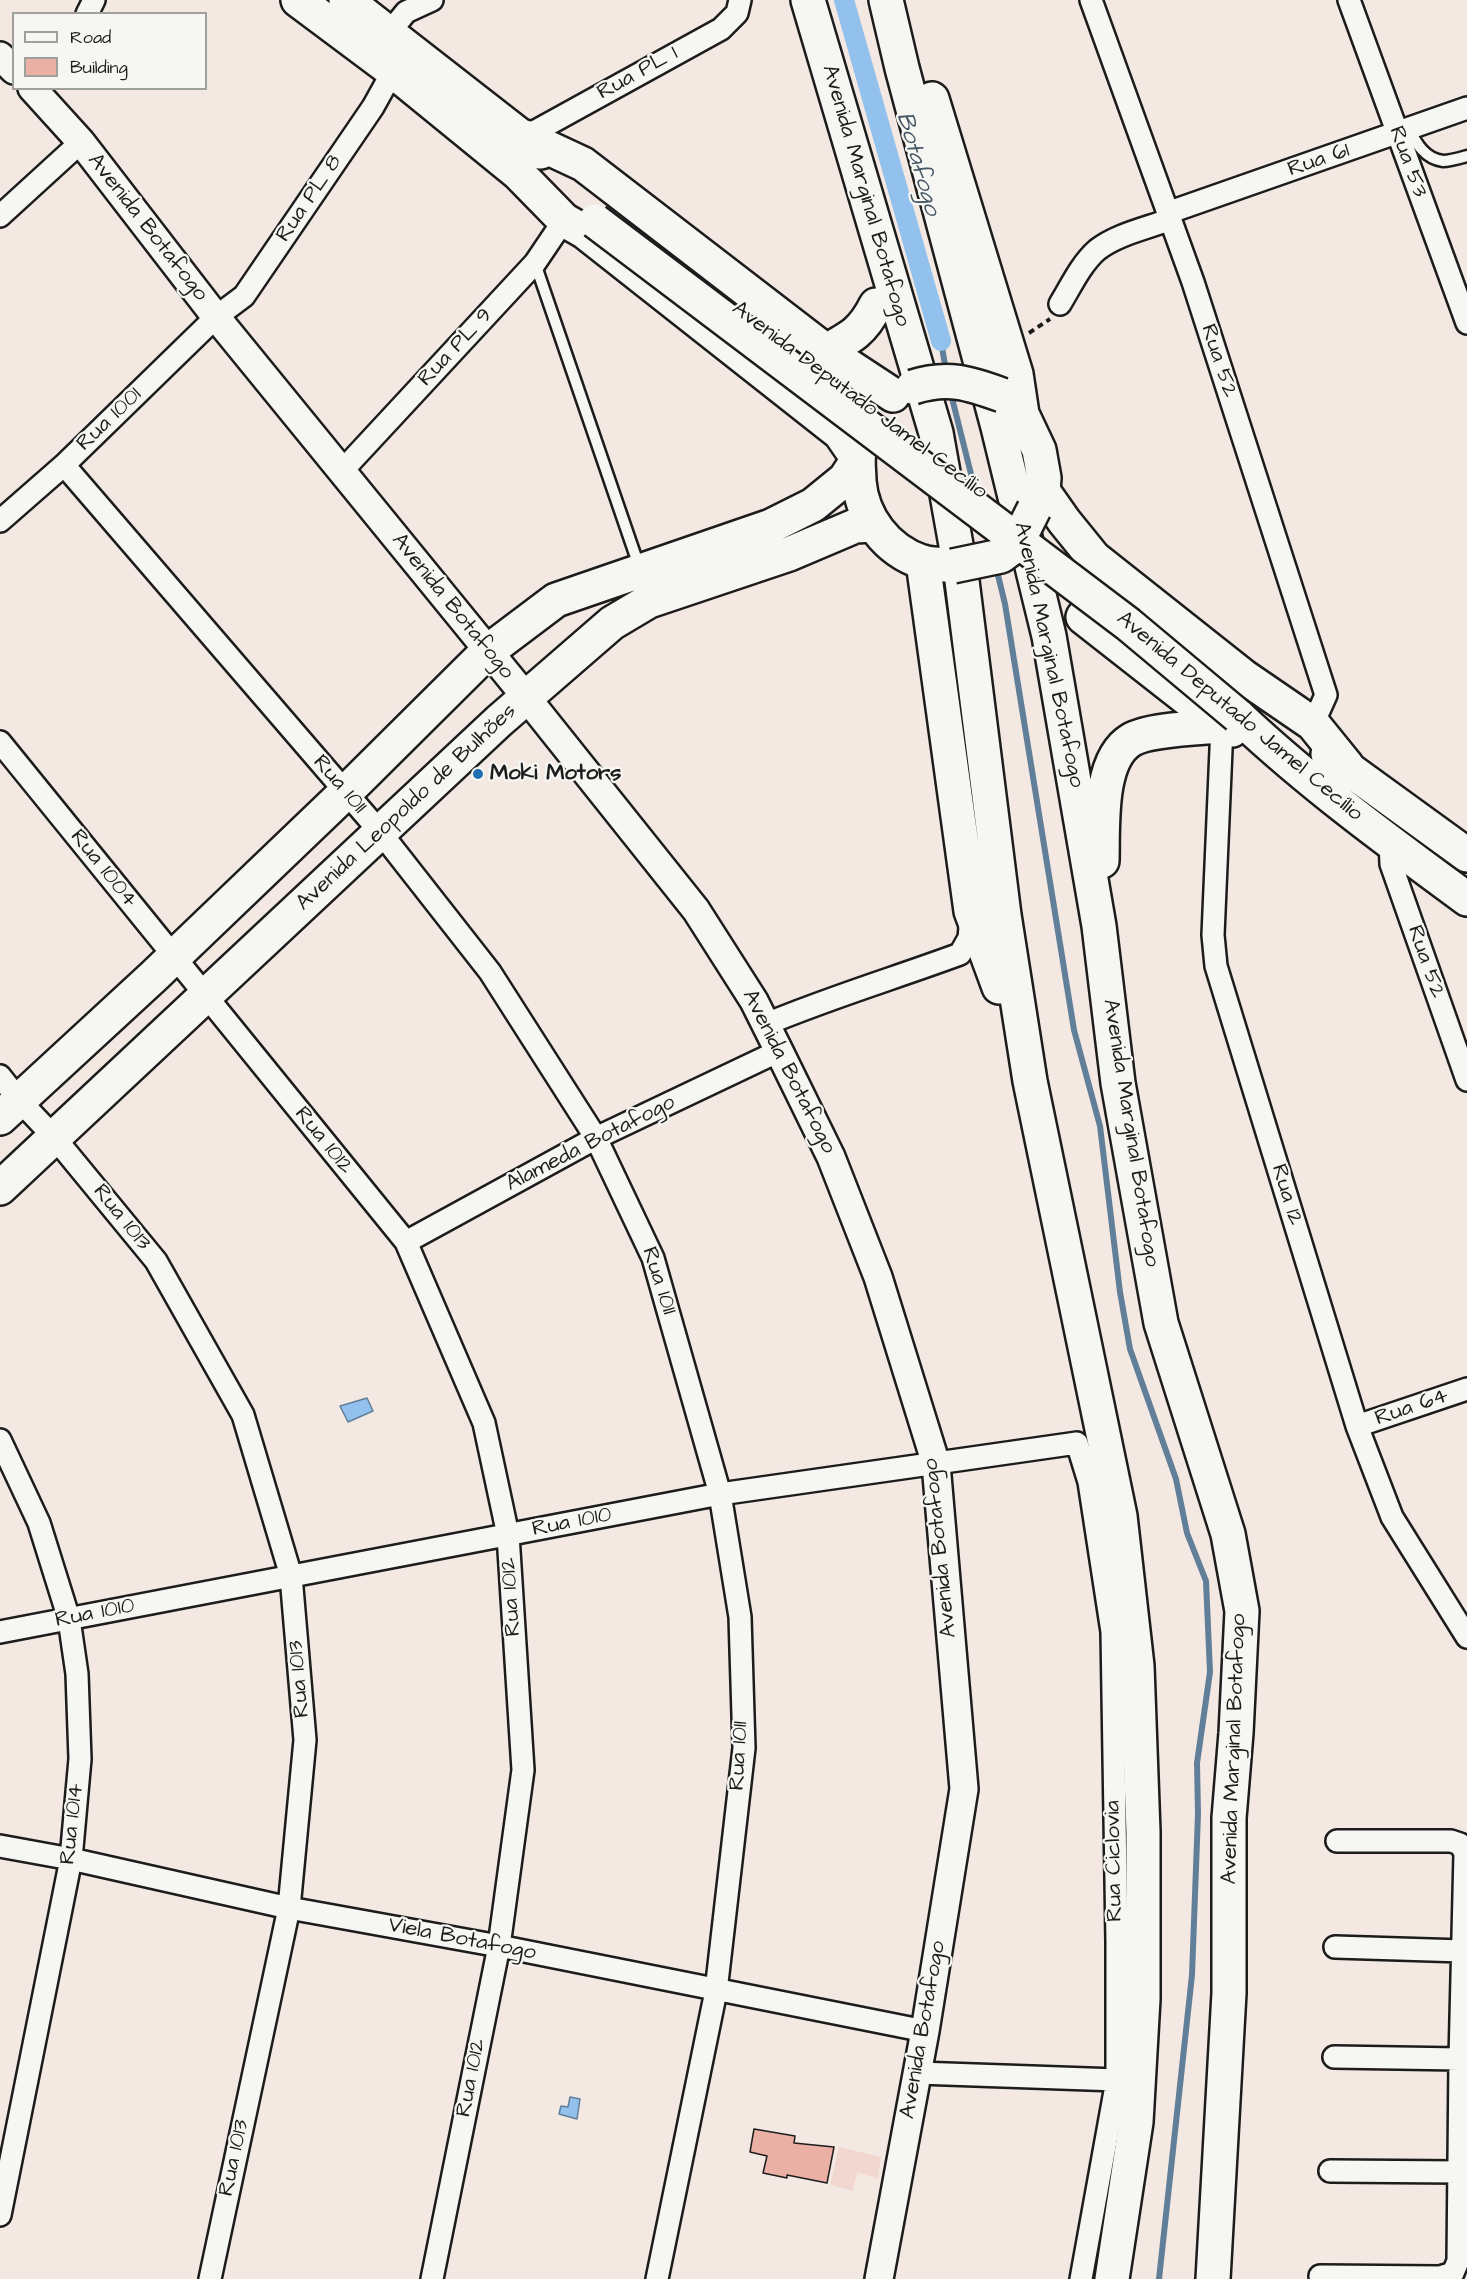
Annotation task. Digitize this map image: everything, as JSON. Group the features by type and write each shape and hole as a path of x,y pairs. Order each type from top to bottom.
{"main road":[{"name":"Avenida Deputado Jamel Cecílio","path":"298,0 393,71 518,174 585,214 1215,671 1275,720 1347,766 1467,855"},
{"name":"Avenida Deputado Jamel Cecílio","path":"346,0 525,137 585,214 1128,624 1230,721 1272,748 1390,842 1467,899"},
{"path":"786,0 876,304 892,368 903,391"},
{"name":"Avenida Marginal Botafogo","path":"808,0 936,433 961,573 1004,915 1030,1081 1120,1516 1137,1666 1143,1832 1143,2000 1136,2122 1112,2279"},
{"name":"Avenida Marginal Botafogo","path":"886,0 998,427 1048,636 1099,926 1118,1083 1161,1323 1228,1534 1242,1611 1229,1818 1229,1993 1213,2279"},
{"path":"891,0 921,63 1016,374 1012,405"},
{"path":"525,137 583,164 826,351 903,391"},
{"path":"6,1098 175,956 346,792 487,652 556,600 771,526 813,506 845,479 858,459 870,417 903,391 933,381 967,382 1012,405 1039,450 1044,478 1038,500 1016,545 1000,556 938,564 898,550 873,525 861,495 858,459 840,433 585,232 585,214"},
{"path":"826,351 846,340 866,324 876,304"},
{"path":"1038,500 1064,522 1094,558 1243,676 1313,724 1347,766"},
{"name":"Avenida Leopoldo de Bulhões","path":"0,1188 526,697 612,623 649,601 789,554 855,526 873,525"},
{"path":"1000,556 1230,721"},
{"path":"938,564 971,911 984,942 1030,1081"},
{"path":"1099,926 1105,785 1116,754 1131,740 1156,733 1230,721"}],"street":[{"path":"389,33 406,12 432,0"},
{"name":"Rua PL 1","path":"525,137 721,29 737,13 740,0"},
{"name":"Rua 52","path":"1091,0 1193,282 1326,695 1313,724"},
{"name":"Rua 53","path":"1348,0 1403,131 1467,323"},
{"path":"0,56 12,68"},
{"name":"Rua PL 8","path":"216,317 244,296 373,107 393,71"},
{"name":"Avenida Botafogo","path":"42,93 216,317 526,697 696,910 753,1000 779,1051 831,1157 878,1277 936,1464 964,1789 918,2073 879,2279"},
{"name":"Rua 61","path":"1060,304 1084,264 1096,251 1110,242 1170,216 1467,108"},
{"path":"0,216 81,142"},
{"name":"Rua PL 9","path":"342,471 535,263 585,214"},
{"name":"Rua 1001","path":"0,521 64,465 216,317"},
{"name":"Rua 1011","path":"64,465 381,833 490,972 596,1138 653,1258 720,1494 740,1617 744,1748 716,1991 657,2279"},
{"name":"Rua 12","path":"1230,721 1213,935 1216,966 1357,1426 1392,1517 1467,1637"},
{"name":"Rua 1004","path":"0,742 205,996"},
{"name":"Rua 52","path":"1390,842 1391,864 1467,1080"},
{"path":"764,1025 801,1009 871,987 960,954 969,938 971,911"},
{"name":"Rua 1012","path":"205,996 406,1242 484,1423 508,1535 524,1770 499,1946 432,2279"},
{"name":"Alameda Botafogo","path":"406,1242 596,1138 779,1051"},
{"name":"Rua 1013","path":"6,1098 54,1137 156,1261 243,1415 291,1576 305,1740 289,1908 210,2279"},
{"name":"Rua 64","path":"1357,1426 1467,1389"},
{"name":"Rua 1014","path":"0,1440 39,1523 69,1619 77,1674 80,1759 71,1859 0,2215"},
{"name":"Rua 1010","path":"0,1632 720,1494 1077,1443"},
{"name":"Rua Ciclovia","path":"1077,1443 1089,1482 1112,1632 1117,2080 1081,2279"},
{"path":"1320,2276 1440,2277 1453,2273 1458,2261 1465,1853 1460,1844 1451,1841 1337,1841"},
{"name":"Viela Botafogo","path":"0,1846 71,1859 289,1908 499,1946 925,2031"},
{"path":"1335,1947 1463,1951"},
{"path":"1334,2057 1462,2069"},
{"path":"918,2073 1117,2080"},
{"path":"1330,2171 1459,2172"}],"lane":[{"path":"1403,131 1419,148 1443,161 1467,156"},
{"path":"535,263 641,571"}],"path":[{"path":"1025,335 1048,321 1060,304"}],"shaded area":[{"path":"839,2147 881,2157 878,2179 857,2172 853,2191 830,2185"}],"water":[{"path":"367,1398 373,1411 348,1422 340,1406"},
{"path":"570,2097 580,2099 577,2119 559,2114 561,2106 568,2107"}],"building":[{"path":"754,2129 795,2136 794,2143 834,2147 827,2183 763,2173 767,2156 750,2152"}],"waterway":[{"name":"Botafogo","path":"844,0 941,341"},
{"path":"941,341 946,371"},
{"path":"950,390 976,494"},
{"path":"996,567 1005,604 1074,1030 1100,1126 1120,1292 1130,1349 1176,1479 1187,1533 1206,1581 1210,1672 1197,1763 1198,1814 1192,1975 1159,2279"}],"place":[{"name":"Moki Motors","path":"478,774"}]}
